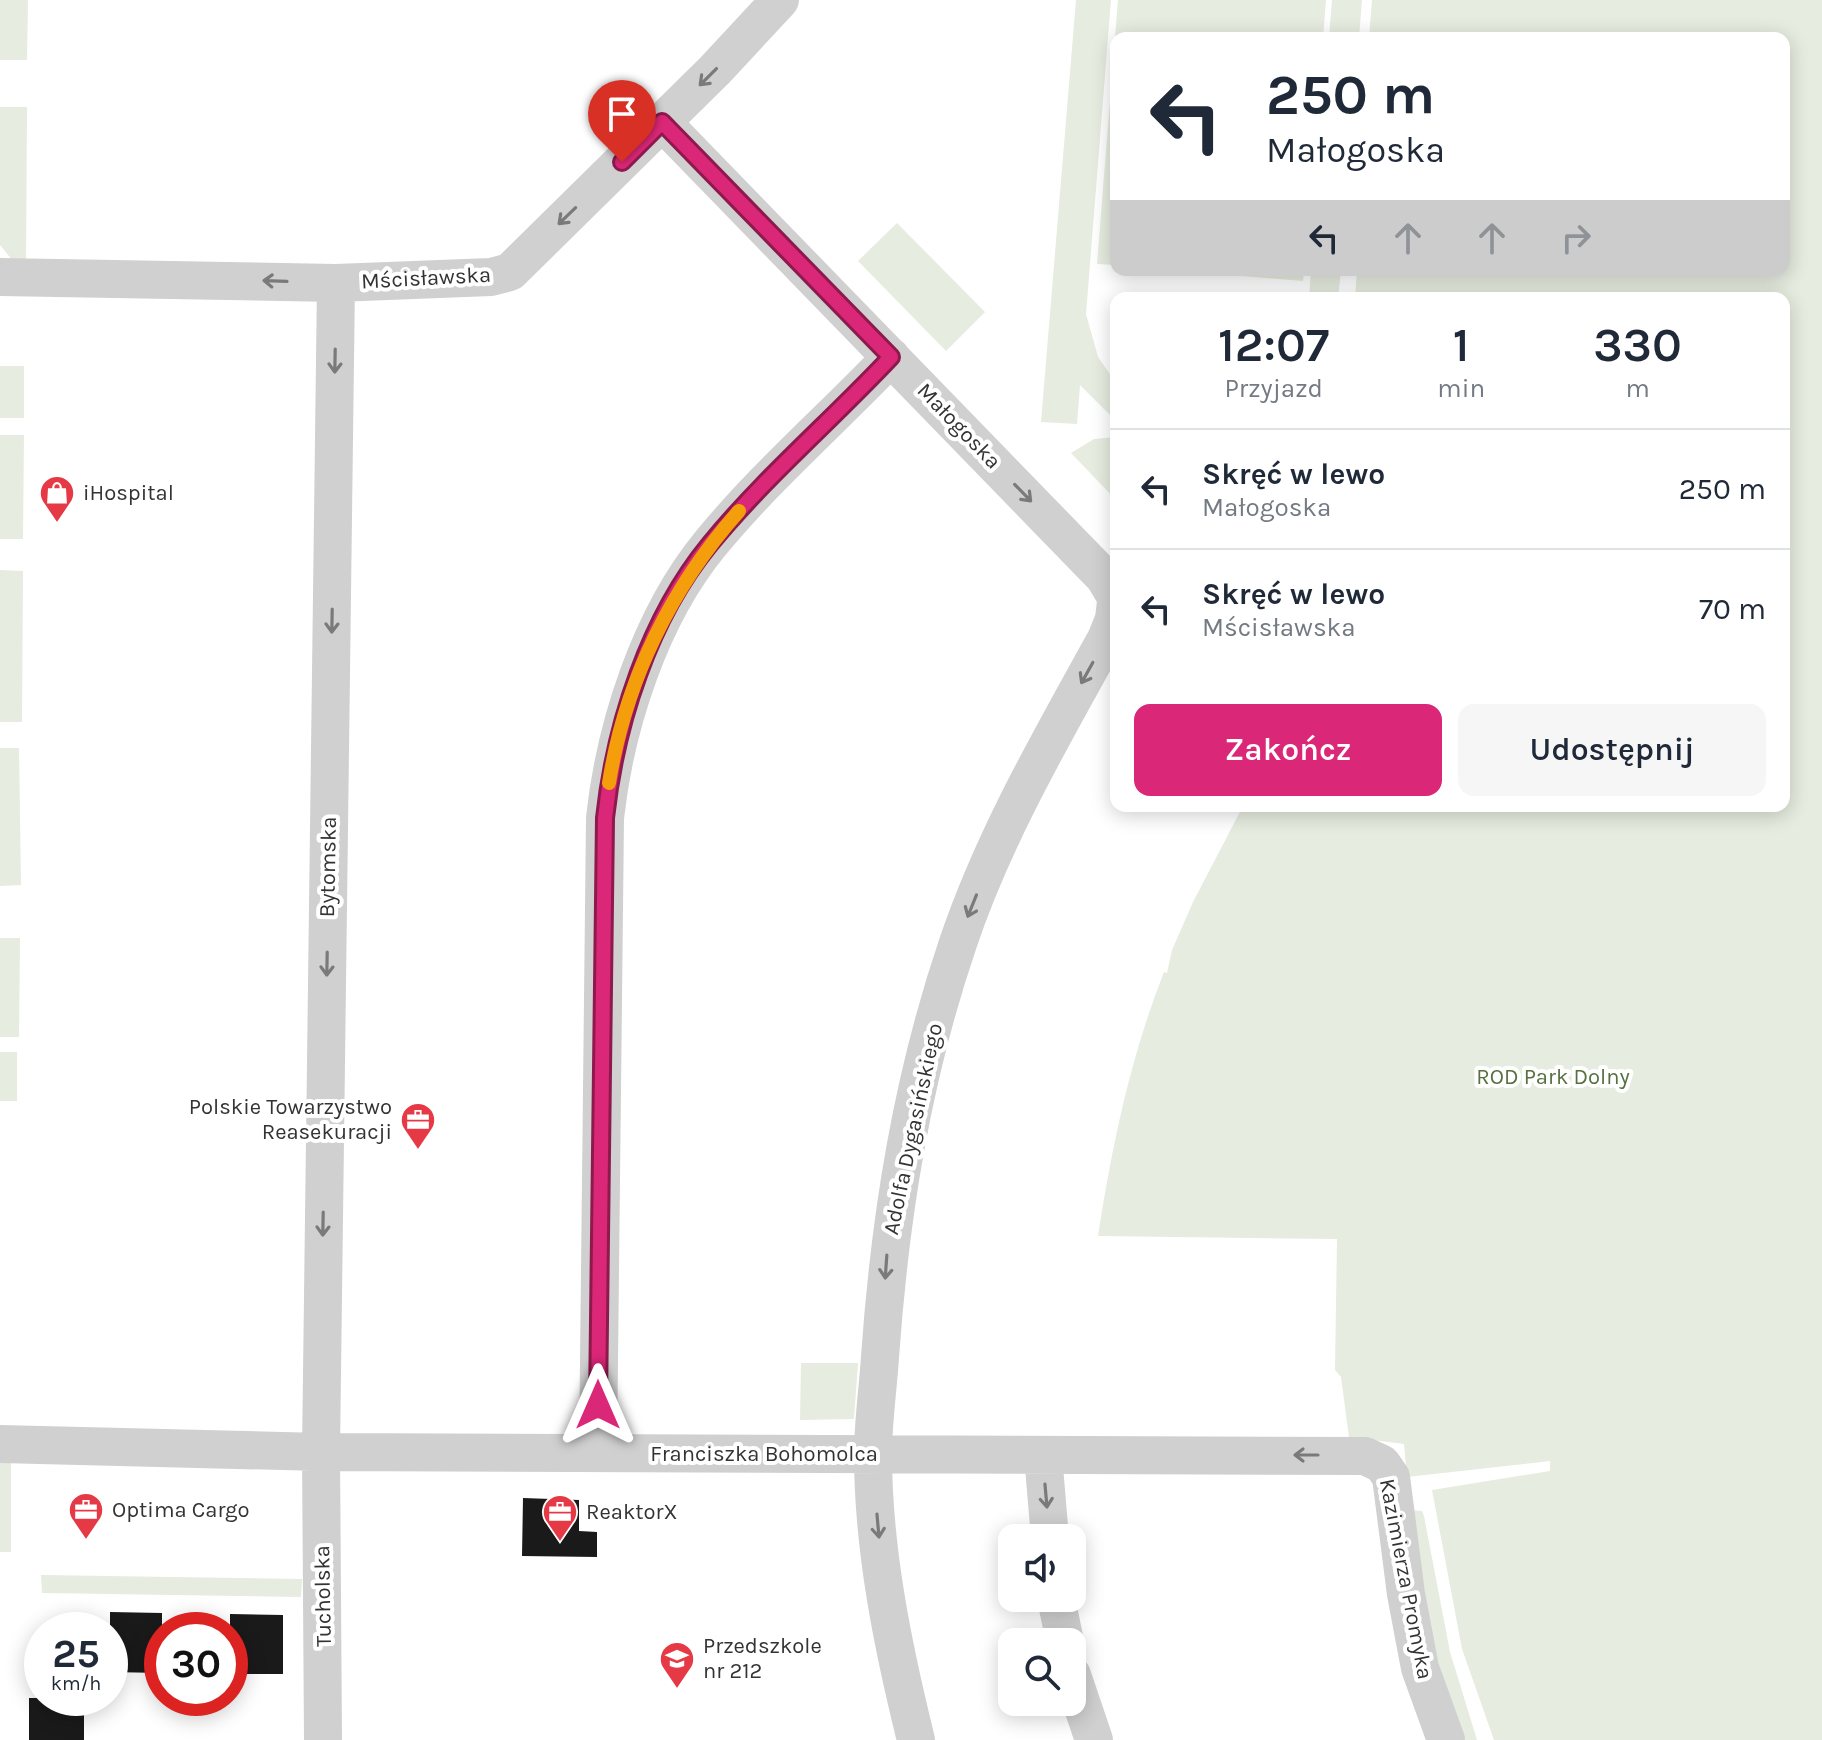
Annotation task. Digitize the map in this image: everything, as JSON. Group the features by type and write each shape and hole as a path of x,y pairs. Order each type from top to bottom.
{"street":[{"name":"Mścisławska","path":"0,277 336,283 491,277 510,272 780,0"},
{"name":"Małogoska","path":"662,122 1104,577 1110,588"},
{"name":"Bytomska","path":"321,1452 336,283"},
{"path":"598,1453 605,818 613,761 640,668 686,579 708,546 766,481 891,357"},
{"name":"Adolfa Dygasińskiego","path":"916,1740 888,1616 873,1453 887,1253 900,1169 942,994 958,941 1034,770 1110,629"},
{"name":"Franciszka Bohomolca","path":"0,1444 321,1452 1334,1455 1365,1456 1382,1464"},
{"name":"Tucholska","path":"321,1452 323,1740"},
{"path":"1043,1455 1049,1524"},
{"name":"Kazimierza Promyka","path":"1382,1464 1391,1477 1395,1498 1406,1594 1420,1668 1446,1740"},
{"path":"1086,1716 1094,1740"}],"green space":[{"path":"0,0 28,0 27,60 0,60"},
{"path":"1076,0 1111,0 1086,314 1098,357 1110,374 1110,415 1080,385 1077,424 1041,422"},
{"path":"1118,0 1326,0 1323,32 1115,32"},
{"path":"1332,0 1362,0 1359,32 1329,32"},
{"name":"ROD Park Dolny","path":"1372,0 1822,0 1822,1740 1494,1740 1462,1649 1432,1490 1550,1471 1550,1461 1407,1477 1404,1444 1349,1437 1341,1377 1335,1370 1337,1239 1098,1236 1124,1102 1152,1004 1193,902 1240,812 1790,812 1790,292 1355,292 1357,276 1790,276 1790,32 1369,32"},
{"path":"1110,101 1110,265 1097,264"},
{"path":"0,107 27,107 26,264 13,261 0,245"},
{"path":"897,223 985,312 946,351 858,261"},
{"path":"1243,276 1303,276 1303,281"},
{"path":"1311,276 1340,276 1339,292 1309,292"},
{"path":"0,366 24,366 24,418 0,418"},
{"path":"0,435 24,435 23,539 0,539"},
{"path":"1110,438 1110,494 1071,453 1094,439"},
{"path":"0,570 23,571 22,722 0,722"},
{"path":"0,748 19,748 21,885 0,886"},
{"path":"0,938 20,938 19,1037 0,1037"},
{"path":"0,1052 17,1052 17,1101 0,1101"},
{"path":"801,1363 858,1363 854,1419 800,1420"},
{"path":"11,1460 11,1552 0,1552 0,1463"},
{"path":"1410,1510 1422,1511 1424,1516 1450,1652 1477,1740 1462,1740 1434,1649"},
{"path":"41,1575 302,1579 301,1597 42,1593"}],"building":[{"name":"ReaktorX","path":"523,1498 579,1500 579,1531 597,1532 597,1557 522,1556"},
{"path":"128,1612 144,1613 144,1673 128,1672"},
{"path":"248,1614 283,1615 283,1674 248,1674"},
{"path":"29,1716 84,1716 84,1740 29,1740"}],"slow traffic":[{"path":"609,783 640,668 686,579 708,546 739,511"}],"place":[{"name":"iHospital","path":"57,524"},
{"name":"Polskie Towarzystwo Reasekuracji","path":"418,1151"},
{"name":"Optima Cargo","path":"86,1541"},
{"name":"ReaktorX","path":"560,1543"},
{"name":"Przedszkole nr 212","path":"677,1690"}],"route":[{"path":"598,1405 605,818 613,761 630,699 640,668 669,610 708,546 766,481 891,357 662,122 622,162"}]}
